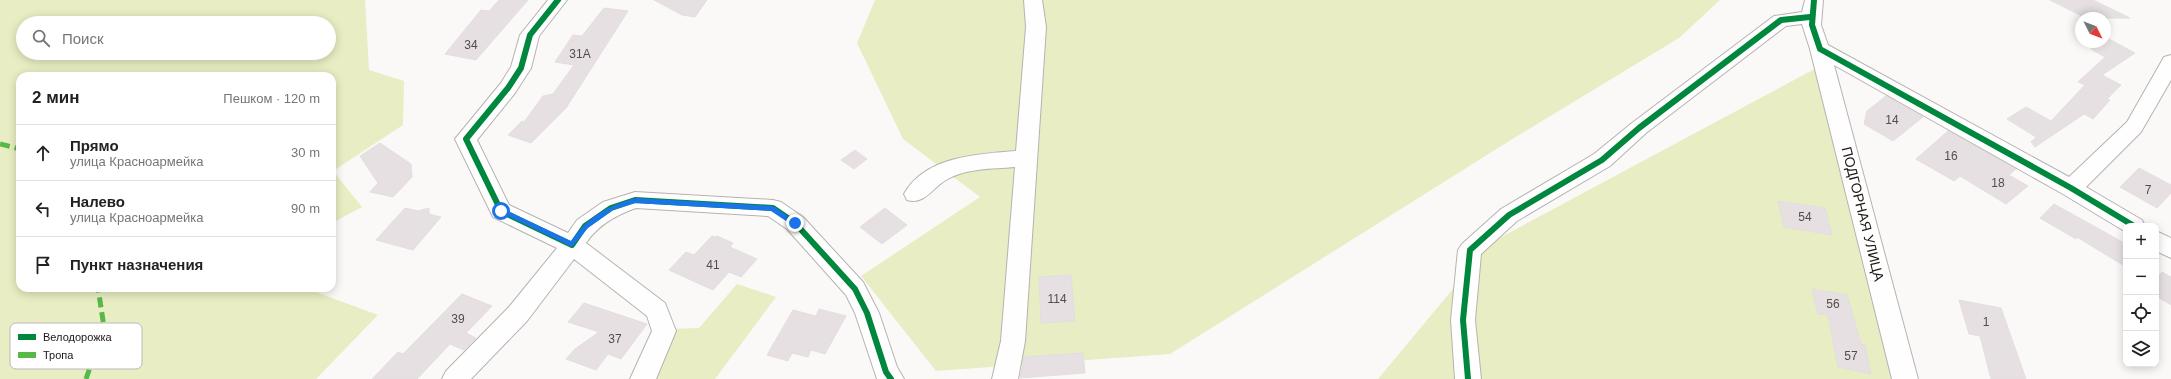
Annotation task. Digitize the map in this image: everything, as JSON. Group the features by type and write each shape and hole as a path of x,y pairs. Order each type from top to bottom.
{"street":[{"path":"558,0 530,35 521,68 508,88 466,139 501,211 572,245 657,310 664,331 644,379"},
{"path":"1006,379 1013,341 1036,27 1033,0"},
{"path":"1468,379 1463,320 1470,250 1508,215 1602,160 1639,128 1781,20 1814,25 2071,188 2129,223"},
{"name":"ПОДГОРНАЯ УЛИЦА","path":"1814,25 1905,379"},
{"path":"2071,188 2134,127 2171,62"},
{"path":"915,194 938,174 958,166 1026,158"},
{"path":"455,379 518,314 585,226 611,208 635,200 773,208 795,223 855,289 867,313 886,372 891,379"},
{"path":"2159,242 2171,249"}],"green space":[{"path":"0,0 365,0 369,70 404,81 403,125 336,169 336,72 16,72 16,292 316,292 378,315 316,379 0,379"},
{"path":"875,0 1720,0 1679,38 1506,143 1170,354 936,371 861,276 980,197 903,139 857,43"},
{"path":"1822,65 1905,379 1378,379 1492,242"},
{"path":"336,175 362,207 336,221"},
{"path":"737,284 776,297 715,379 644,379 667,329 699,328"}],"building":[{"path":"499,0 528,0 476,60 445,54 481,10 489,11"},
{"path":"654,0 707,0 695,17 682,15"},
{"path":"2050,0 2093,0 2130,18 2111,18 2111,12 2075,12"},
{"path":"604,8 628,11 566,108 531,143 508,135 522,121 524,122 543,96 553,94 574,65 555,62 573,35 582,36"},
{"path":"2111,40 2135,53 2102,75 2121,85 2107,99 2110,100 2093,119 2084,114 2035,147 2031,142 2036,137 2007,119 2026,107 2051,121 2085,85 2078,82 2105,57 2091,49 2111,48"},
{"path":"1886,96 1923,117 1893,141 1864,124 1867,111"},
{"path":"1948,131 2016,169 2009,175 2028,186 2006,204 1960,176 1954,181 1916,159"},
{"path":"380,143 411,164 412,177 393,197 370,192 378,183 360,156"},
{"path":"855,150 867,159 854,169 841,160"},
{"path":"2139,168 2171,185 2171,193 2157,208 2120,187"},
{"path":"1778,201 1825,208 1832,235 1784,227"},
{"path":"2054,204 2123,242 2123,265 2077,237 2076,239 2040,218"},
{"path":"405,208 418,211 429,208 429,214 441,217 413,250 376,240"},
{"path":"885,208 907,225 882,244 860,227"},
{"path":"712,236 717,236 733,243 730,247 757,259 741,277 729,272 713,290 669,270 686,252 694,255"},
{"path":"2162,272 2171,277 2171,305 2159,298 2159,275"},
{"path":"1071,275 1075,321 1041,323 1039,277"},
{"path":"1812,289 1847,295 1861,344 1865,345 1871,374 1838,367 1828,315 1818,314"},
{"path":"462,294 492,306 466,333 476,338 464,350 450,344 417,379 372,379 398,352 403,354"},
{"path":"1959,300 2001,308 2026,379 1991,379 1980,336 1969,334"},
{"path":"584,303 647,324 621,359 608,354 596,370 566,359 575,349 599,332 568,322"},
{"path":"819,309 846,316 825,354 811,350 808,357 792,353 788,361 767,355 793,310 816,316"},
{"path":"1083,353 1085,373 1020,378 1024,357"}],"marked path":[{"path":"0,144 16,148"},
{"path":"99,292 103,323"},
{"path":"86,379 89,369"}],"cycle path":[{"path":"558,0 530,35 521,68 508,88 466,139 501,211 572,245 585,226 611,208 635,200 773,208 795,223 855,289 867,313 886,372 891,379"},
{"path":"1814,0 1811,20 1820,49 2071,188 2129,223"},
{"path":"1468,379 1463,320 1470,250 1509,215 1602,160 1639,128 1781,20 1810,17"}],"route":[{"path":"501,211 572,245 585,226 611,208 635,200 773,208 795,223"}]}
